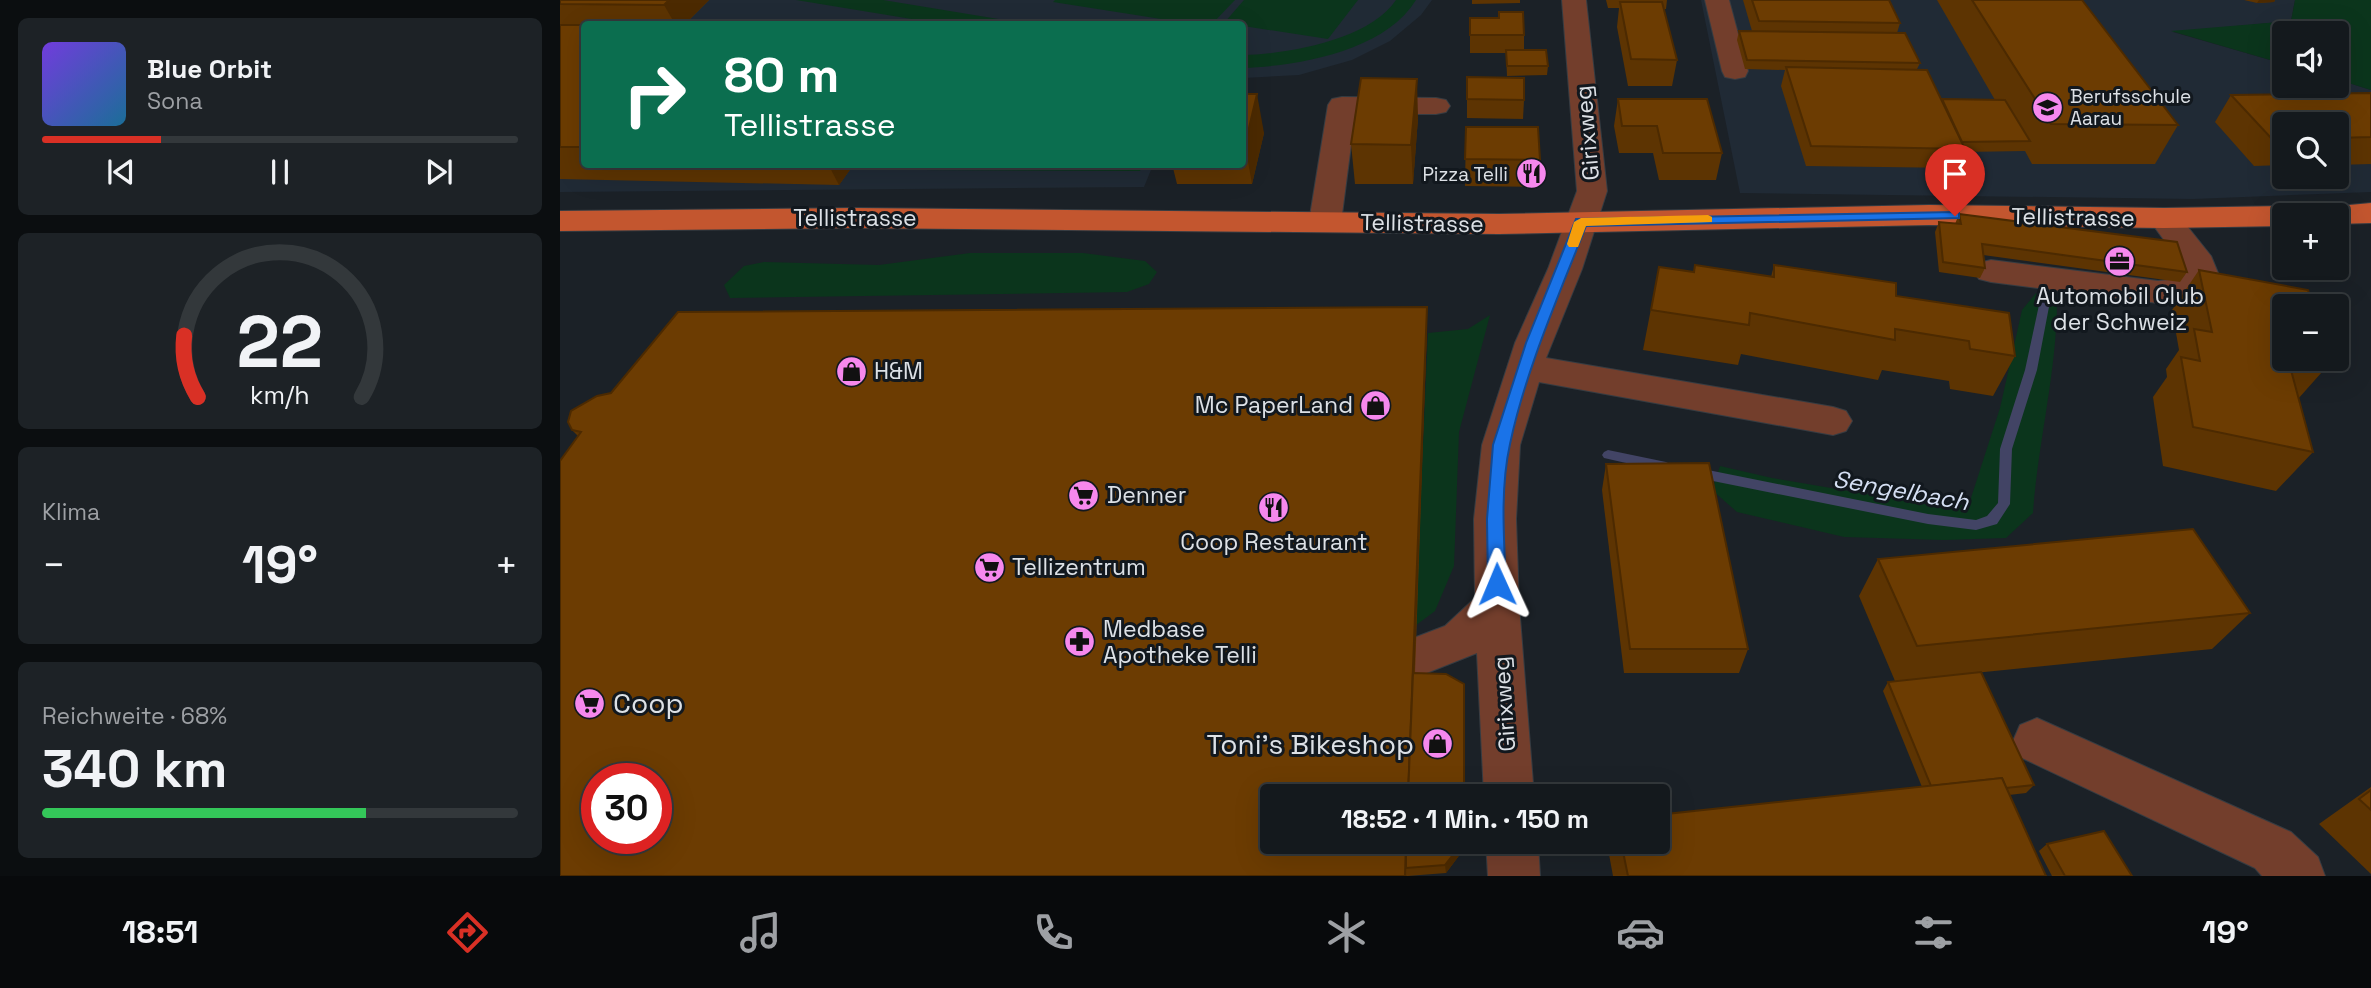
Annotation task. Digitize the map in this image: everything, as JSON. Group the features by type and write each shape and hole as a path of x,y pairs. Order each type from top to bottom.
{"main road":[{"path":"2349,214 2371,213"},
{"name":"Tellistrasse","path":"560,220 866,218 1581,222 1928,215 2164,218 2272,216"}],"street":[{"name":"Girixweg","path":"1508,784 1497,606 1495,519 1501,445 1525,368 1592,191 1574,0"},
{"path":"1717,0 1735,71"},
{"path":"1325,222 1342,105 1436,106"},
{"path":"1991,271 2158,292 2188,290 2203,278 2199,264 2164,218"},
{"path":"1525,368 1833,421"},
{"path":"1414,658 1461,640 1497,606"},
{"path":"2037,741 2273,850 2299,876"},
{"path":"1513,854 1514,876"}],"shaded area":[{"path":"560,0 1432,0 1421,15 1390,41 1352,60 1299,75 1246,78 1246,21 581,21 581,168 1152,168 1144,187 560,192"},
{"name":"Berufsschule Aarau","path":"1701,0 2295,0 2291,21 2173,32 2272,61 2272,98 2349,98 2349,83 2371,90 2371,192 2193,199 1740,193"}],"green space":[{"path":"796,0 883,0 1010,21 924,21"},
{"path":"1235,0 1215,21 1174,21 1053,2"},
{"path":"1244,0 1358,0 1328,39 1246,26 1246,21 1226,21"},
{"path":"1396,0 1416,0 1402,17 1384,32 1362,43 1314,59 1246,68 1246,55 1282,52 1326,42 1348,35 1384,14"},
{"path":"2295,0 2371,0 2371,90 2349,83 2349,21 2291,21"},
{"path":"2272,23 2272,60 2171,31"},
{"path":"923,168 1141,168 1140,171 922,170"},
{"path":"970,253 1083,253 1145,261 1157,272 1149,284 1127,292 730,298 724,285 744,266 764,262 879,265"},
{"path":"2036,293 2057,300 2051,380 2033,513 2006,538 1944,540 1844,537 1737,512 1712,490 1720,466 1772,478 1943,507 1969,504 2000,408 2022,310"},
{"path":"1490,315 1459,432 1454,566 1435,611 1415,626 1428,333 1468,329"}],"building":[{"path":"560,0 669,0 664,5 560,4"},
{"path":"1752,0 1889,0 1900,23 1759,21"},
{"path":"1972,0 2082,0 2178,125 2051,124"},
{"path":"1620,2 1662,2 1677,60 1631,59"},
{"path":"1499,12 1523,12 1524,35 1470,35 1470,18 1499,18"},
{"path":"560,25 581,25 581,147 560,147"},
{"path":"1739,31 1905,33 1920,63 1747,60"},
{"path":"1506,50 1546,50 1548,66 1507,66"},
{"path":"1786,67 1927,70 1965,149 1811,146"},
{"path":"1467,77 1524,78 1524,100 1467,99"},
{"path":"1361,78 1417,79 1411,145 1351,144"},
{"path":"2349,93 2371,93 2371,137 2349,138 2349,112 2272,112 2272,139 2231,95 2349,98"},
{"path":"1246,94 1257,94 1246,141"},
{"path":"1618,99 1707,99 1722,153 1663,153 1657,126 1622,126"},
{"path":"1942,99 2005,100 2030,141 1962,142"},
{"path":"1466,127 1538,127 1540,160 1465,159"},
{"path":"1959,214 2177,242 2187,272 1982,244 1985,268 1943,262 1939,222 1961,224"},
{"path":"1695,265 1774,277 1774,265 1896,283 1896,296 2009,313 2015,356 1970,349 1969,341 1895,329 1895,340 1750,313 1749,325 1651,310 1659,267 1694,272"},
{"path":"2199,270 2308,290 2309,294 2272,294 2272,371 2291,371 2313,452 2193,427 2181,357 2200,361 2194,329 2212,332"},
{"name":"Tellizentrum","path":"1427,307 1408,784 1260,784 1260,854 1406,854 1405,876 560,876 560,461 581,432 572,430 568,422 571,411 597,396 611,393 678,312"},
{"path":"1709,463 1748,649 1630,649 1606,464"},
{"path":"2193,529 2250,613 1917,646 1878,559"},
{"path":"1981,672 2034,785 2006,788 2002,778 1931,786 1888,682"},
{"name":"Toni's Bikeshop","path":"1413,673 1446,674 1464,684 1464,784 1408,784"},
{"path":"2002,778 2046,876 1628,876 1623,854 1670,854 1670,814"},
{"path":"2371,790 2371,810 2359,799"},
{"path":"2104,831 2132,876 2065,876 2047,844"},
{"path":"1406,854 1454,854 1445,865 1406,868"}],"waterway":[{"name":"Sengelbach","path":"1698,473 1928,519 1976,525 1992,520 2004,504 2006,449 2031,370 2047,291"},
{"name":"Sengelbach","path":"1608,455 1666,467"}],"slow traffic":[{"path":"1573,244 1581,222 1708,219"}],"place":[{"name":"Berufsschule Aarau","path":"2047,107"},
{"name":"Pizza Telli","path":"1531,174"},
{"name":"Automobil Club der Schweiz","path":"2120,262"},
{"name":"H&M","path":"851,371"},
{"name":"Mc PaperLand","path":"1376,405"},
{"name":"Denner","path":"1084,495"},
{"name":"Coop Restaurant","path":"1274,508"},
{"name":"Tellizentrum","path":"989,567"},
{"name":"Medbase Apotheke Telli","path":"1080,642"},
{"name":"Coop","path":"590,703"},
{"name":"Toni's Bikeshop","path":"1437,744"}],"route":[{"path":"1497,584 1495,519 1501,445 1525,368 1581,222 1955,216"}]}
